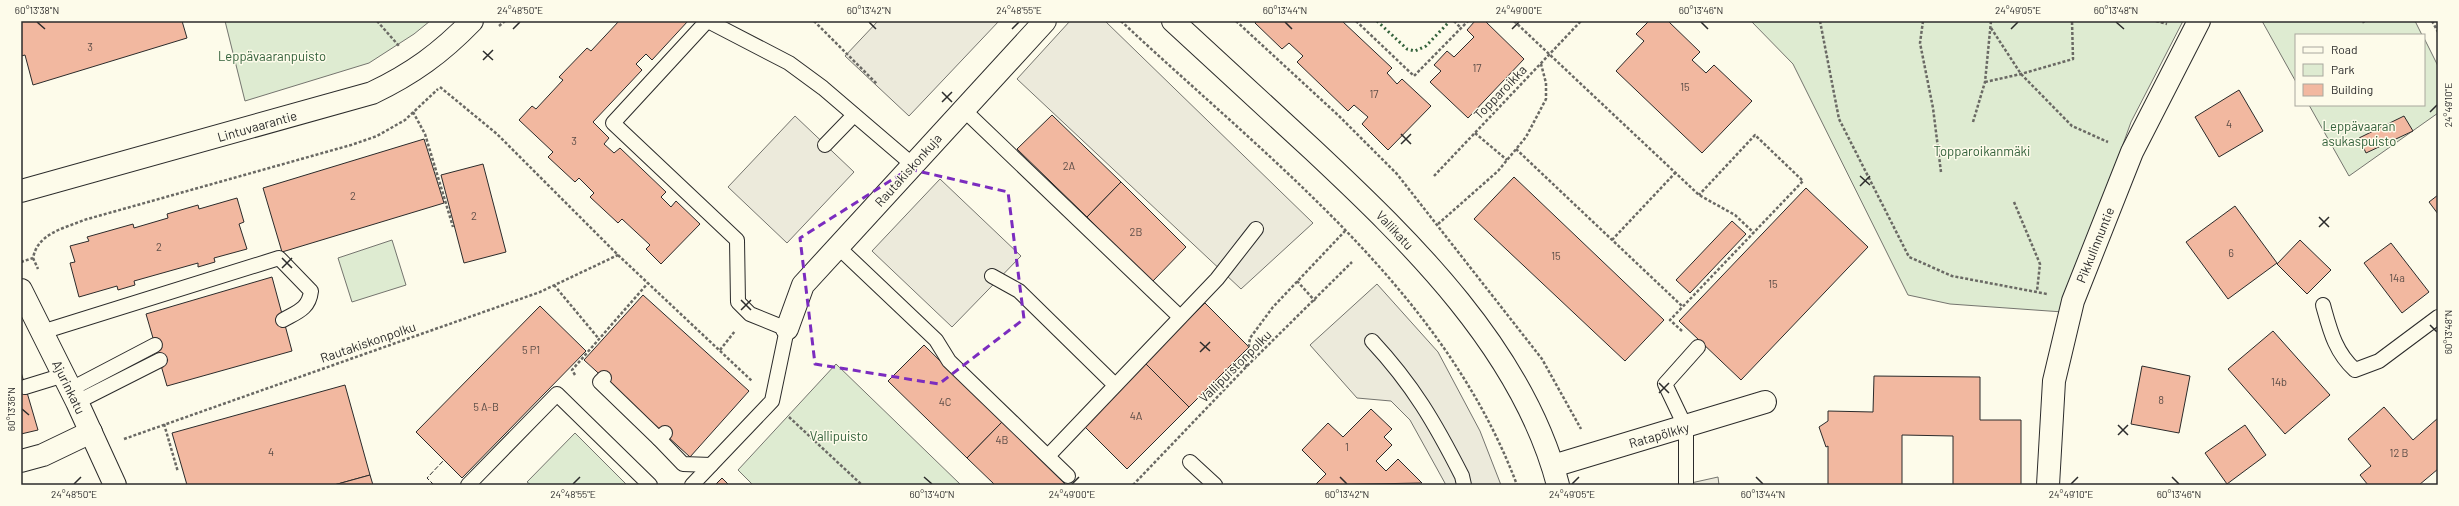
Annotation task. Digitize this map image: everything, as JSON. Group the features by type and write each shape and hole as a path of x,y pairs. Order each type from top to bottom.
{"street":[{"name":"Lintuvaarantie","path":"21,191 372,93 412,72 430,60 472,21"},
{"name":"Vallikatu","path":"1173,21 1375,209 1456,298 1514,383 1538,429 1555,476"},
{"name":"Pikkulinnuntie","path":"2048,485 2054,381 2073,301 2132,152 2199,21"},
{"name":"Rautakiskonkuja","path":"787,329 803,285 964,110 1042,22"},
{"name":"Ajurinkatu","path":"21,290 71,388 115,485"},
{"name":"Ratapölkky","path":"1555,476 1686,428 1766,402"},
{"path":"21,461 43,455 91,432"}],"lane":[{"path":"692,485 772,401 787,329 750,314 738,302 737,240 614,123 707,21 790,63 914,165"},
{"path":"964,110 1180,317"},
{"path":"825,145 854,115"},
{"path":"1048,456 1217,278 1256,229"},
{"path":"838,247 936,340 949,360 1068,476"},
{"path":"42,332 279,258 310,291 310,301 303,308 283,320"},
{"path":"992,276 1019,291 1116,385"},
{"path":"2323,305 2333,342 2346,362 2355,370 2379,361 2438,317"},
{"path":"1372,341 1400,371 1436,424 1462,476 1464,485"},
{"path":"71,388 155,345"},
{"path":"1686,485 1686,428 1665,384 1698,347"},
{"path":"25,387 71,388 160,360"},
{"path":"604,378 600,382 662,436 683,464 711,465"},
{"path":"468,485 557,394 650,485"},
{"path":"1190,462 1215,485"}],"path":[{"path":"377,21 394,39 412,72"},
{"path":"494,30 505,21"},
{"path":"814,21 877,84"},
{"path":"1121,21 1329,213 1406,298 1467,380 1508,460 1517,485"},
{"path":"1356,21 1414,76 1468,21"},
{"path":"1454,21 1461,28"},
{"path":"1514,21 1699,195 1735,216 1754,232"},
{"name":"Topparoikka","path":"1434,176 1581,21"},
{"path":"1820,21 1839,119 1909,256 1952,276 2037,291 2073,301"},
{"path":"1923,21 1920,43 1933,108 1941,172"},
{"path":"1973,122 1985,82 1991,21"},
{"path":"1985,82 2021,74 2073,58 2072,21"},
{"path":"2432,21 2438,32"},
{"path":"1990,28 2021,74 2072,126 2132,152"},
{"path":"1438,224 1498,172 1526,137 1546,99 1546,83 1541,64"},
{"path":"21,263 33,258 35,246 47,235 84,220 350,145 377,136 405,120 446,81"},
{"path":"440,87 497,134 618,255 862,485"},
{"path":"413,112 425,134 453,227"},
{"path":"1475,133 1507,160"},
{"path":"1698,347 1670,320 1803,181 1756,135 1699,195"},
{"path":"1516,149 1683,307"},
{"path":"1612,240 1676,172"},
{"path":"2014,202 2040,264 2037,291"},
{"path":"1246,367 1250,338 1273,307 1345,231"},
{"name":"Rautakiskonpolku","path":"122,440 554,285 618,255"},
{"name":"Vallipuistonpolku","path":"1133,485 1246,367 1315,301 1352,262"},
{"path":"1297,281 1315,301"},
{"path":"557,394 576,374 572,370 648,283"},
{"path":"554,285 599,339"},
{"path":"164,424 178,472"}],"highlighted area":[{"path":"909,169 1008,192 1024,319 939,384 815,364 800,238"}],"green space":[{"name":"Leppävaaranpuisto","path":"225,21 430,21 414,34 369,63 245,101"},
{"name":"Topparoikanmäki","path":"1751,21 2183,21 2131,122 2063,312 1950,304 1908,295 1793,64"},
{"path":"2262,21 2415,21 2422,34 2295,34 2295,80"},
{"name":"Leppävaaran asukaspuisto","path":"2425,40 2438,66 2438,113 2349,176 2310,106 2425,106"},
{"path":"392,240 406,285 352,302 338,258"},
{"name":"Vallipuisto","path":"836,364 961,485 753,485 738,470"},
{"path":"575,433 627,485 531,485 527,482"}],"shaded area":[{"path":"878,21 999,21 909,116 845,56"},
{"path":"1070,21 1105,21 1313,223 1241,289 1017,79"},
{"path":"795,116 854,172 787,243 728,187"},
{"path":"940,179 1021,256 952,327 872,251"},
{"path":"1377,284 1438,352 1480,431 1501,485 1446,485 1410,420 1391,401 1357,398 1310,345"},
{"path":"1718,477 1719,485 1682,485"}],"building":[{"path":"21,21 182,21 187,38 33,85 25,55 21,56"},
{"path":"619,21 688,21 652,60 646,54 636,64 642,70 593,122 609,138 604,144 614,153 620,148 666,192 661,197 671,207 676,201 700,224 661,264 646,249 650,245 622,219 618,223 590,197 594,193 579,178 575,182 548,157 553,152 519,120 532,106 536,109 563,80 559,77 587,48 591,51"},
{"path":"1256,21 1342,21 1392,68 1387,73 1397,84 1402,79 1431,106 1388,150 1362,124 1368,117 1354,105 1348,111 1297,62 1303,56 1289,43 1282,49 1255,23"},
{"path":"1475,21 1485,21 1524,59 1468,118 1430,82 1441,71 1434,65 1447,51 1454,57 1474,37 1467,30"},
{"path":"1649,21 1668,21 1700,52 1692,60 1706,73 1714,65 1752,101 1702,153 1616,71 1644,41 1636,34"},
{"path":"2239,90 2263,131 2219,157 2195,117"},
{"path":"1052,115 1121,182 1087,217 1017,149"},
{"path":"2404,116 2413,131 2366,153 2359,138"},
{"path":"424,139 444,203 282,252 263,188"},
{"path":"483,164 506,252 464,263 441,175"},
{"path":"1514,177 1664,320 1625,361 1474,219"},
{"path":"1121,182 1186,247 1152,282 1087,217"},
{"path":"1806,188 1868,247 1741,380 1679,321"},
{"path":"2438,195 2438,214 2429,202"},
{"path":"237,198 244,222 239,224 247,249 214,258 215,262 198,267 198,263 134,281 135,285 118,290 117,286 79,297 70,263 75,262 70,246 89,241 87,237 133,224 134,228 168,218 167,214 198,205 199,209"},
{"path":"2235,206 2277,263 2228,299 2186,242"},
{"path":"1732,221 1746,234 1690,293 1676,280"},
{"path":"2300,240 2331,270 2307,294 2277,264"},
{"path":"2391,243 2429,292 2402,313 2364,263"},
{"path":"272,277 292,351 167,386 146,314"},
{"path":"643,295 749,391 690,457 584,360"},
{"path":"1205,303 1249,347 1189,407 1145,363"},
{"path":"540,306 586,351 462,478 416,432"},
{"path":"2273,331 2330,395 2285,434 2228,369"},
{"path":"924,345 1002,422 967,458 888,381"},
{"path":"1145,363 1189,407 1127,469 1083,425"},
{"path":"2142,366 2190,376 2179,433 2131,424"},
{"path":"21,372 38,430 21,434"},
{"path":"1874,376 1980,377 1980,420 2021,420 2021,485 1953,485 1953,436 1902,435 1902,485 1828,485 1828,446 1826,447 1819,427 1828,421 1828,411 1873,412"},
{"path":"345,385 370,475 334,485 187,485 172,433"},
{"path":"2384,407 2413,440 2438,418 2438,469 2419,485 2368,485 2360,475 2371,466 2348,439"},
{"path":"1371,409 1392,429 1384,437 1392,445 1376,461 1386,471 1398,459 1422,483 1315,485 1326,474 1302,450 1328,423 1343,437"},
{"path":"1002,422 1066,485 995,485 967,458"},
{"path":"2245,425 2266,455 2227,484 2205,453"},
{"path":"370,475 373,485 334,485"},
{"path":"722,478 729,485 715,485"}],"hedge":[{"path":"1377,21 1407,49 1415,51 1426,46 1449,22"}],"fence":[{"path":"434,485 427,478 444,460"}]}
